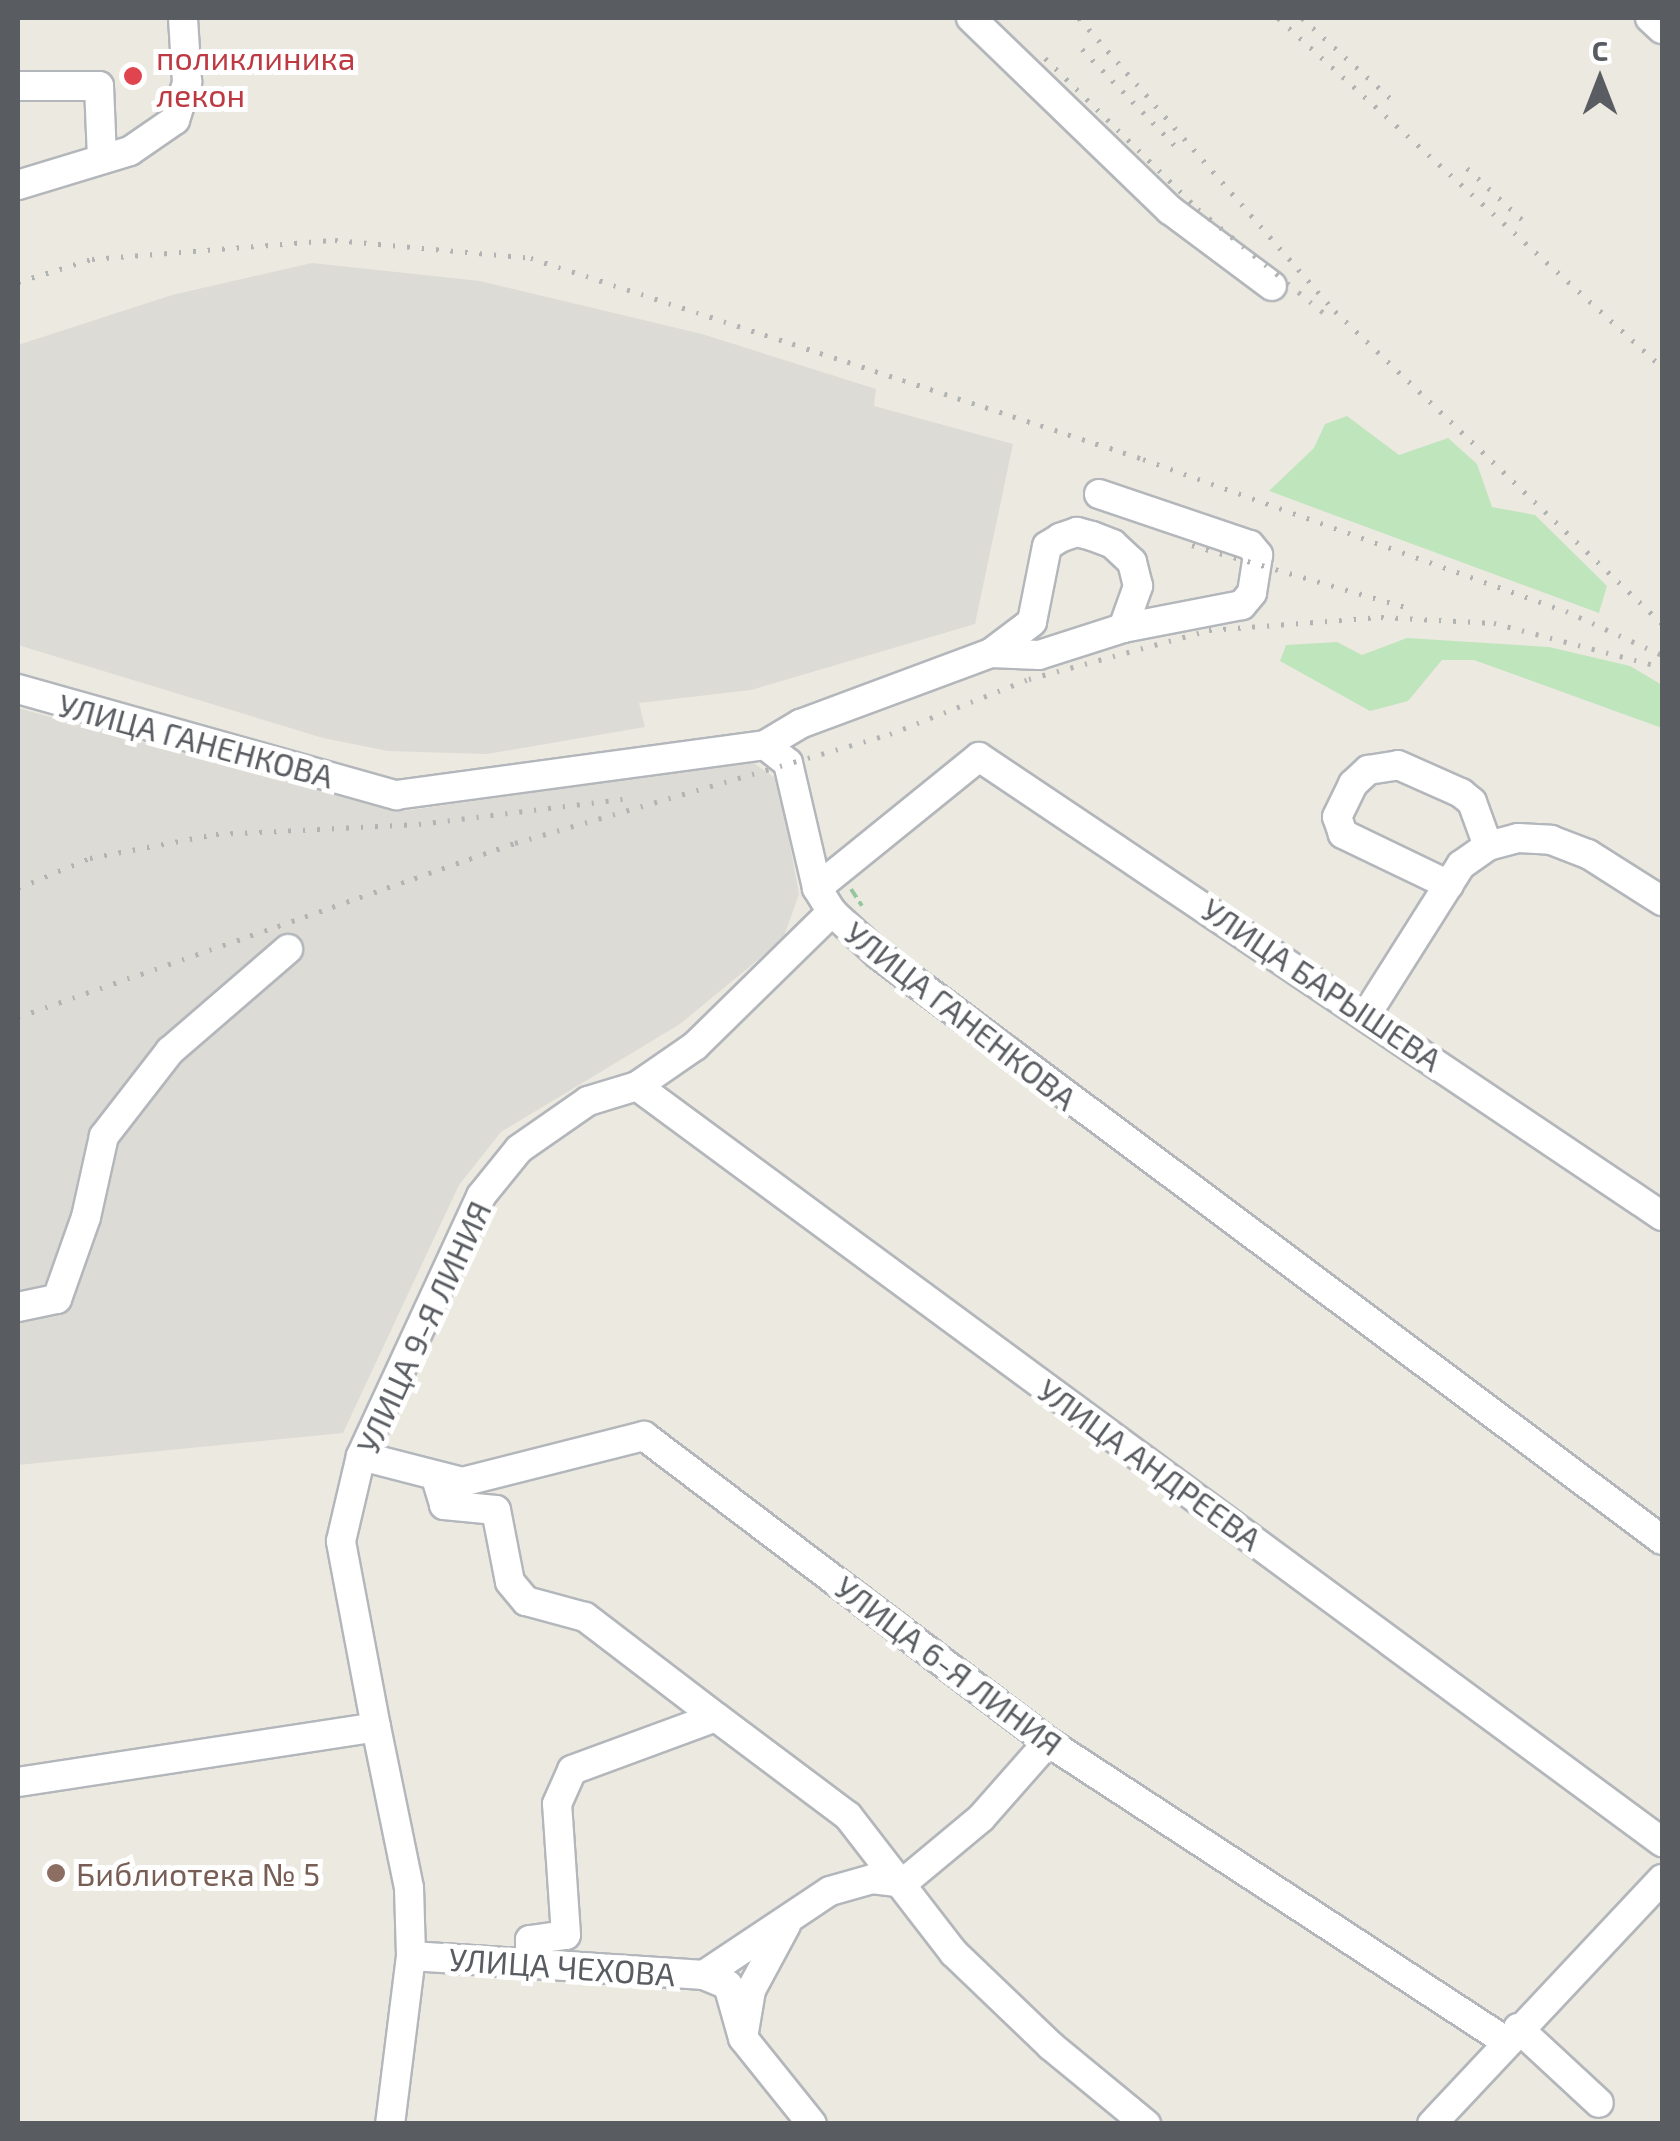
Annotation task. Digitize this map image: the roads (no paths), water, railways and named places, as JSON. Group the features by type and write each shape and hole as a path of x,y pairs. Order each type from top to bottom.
{"street":[{"path":"18,185 130,151 176,120 187,82 183,18"},
{"path":"971,18 1170,210 1272,286"},
{"path":"1650,18 1662,29"},
{"path":"18,86 99,86 102,159"},
{"path":"991,654 1039,655 1122,628 1242,605 1252,593 1258,566 1250,546 1099,494"},
{"path":"1123,552 1148,510"},
{"path":"765,745 800,724 991,654 1032,622 1048,546 1077,532 1123,552 1138,586 1122,628"},
{"name":"УЛИЦА ГАНЕНКОВА","path":"18,689 396,795 765,745 788,763 817,888 832,912 1032,1074 1662,1540"},
{"name":"УЛИЦА БАРЫШЕВА","path":"817,888 979,756 1368,1012 1662,1216"},
{"path":"1449,885 1343,834 1337,818 1352,784 1368,770 1398,764 1460,792 1472,802 1488,846"},
{"path":"1368,1012 1461,865 1488,846 1518,838 1551,840 1588,854 1662,901"},
{"name":"УЛИЦА 9-Я ЛИНИЯ","path":"390,2124 411,1956 408,1888 340,1541 361,1456 481,1196 532,1140 588,1102 637,1086 695,1046 832,912"},
{"path":"18,1307 57,1299 86,1218 104,1136 170,1051 288,949"},
{"name":"УЛИЦА АНДРЕЕВА","path":"637,1086 1662,1842"},
{"name":"УЛИЦА 6-Я ЛИНИЯ","path":"361,1456 462,1482 644,1436 1048,1742 1512,2035 1599,2103"},
{"path":"436,1478 444,1505 496,1510 510,1582 526,1601 585,1617 848,1816 954,1953 1051,2046 1146,2124"},
{"path":"530,1964 530,1940 566,1935 556,1804 572,1770 716,1717"},
{"path":"18,1782 376,1728"},
{"path":"903,1883 982,1818 1048,1742"},
{"path":"1432,2124 1662,1879"},
{"name":"УЛИЦА ЧЕХОВА","path":"411,1956 704,1975 798,1907 872,1880 903,1883"},
{"path":"743,2038 751,1990 798,1907"},
{"path":"704,1975 728,1985 743,2038 808,2122"}],"railway":[{"path":"1079,18 1335,311 1662,624"},
{"path":"1278,18 1662,367"},
{"path":"1302,18 1397,104"},
{"path":"1082,49 1182,153"},
{"path":"1045,58 1198,209 1325,314"},
{"path":"1467,168 1529,226"},
{"path":"18,282 92,259 335,240 531,258 1143,459 1566,611 1662,655"},
{"path":"1192,545 1406,607"},
{"path":"18,1017 515,843 890,734 1029,679 1209,630 1381,617 1494,623 1658,666"},
{"path":"18,888 90,858 216,834 419,824 624,799"}],"place":[{"name":"поликлиника лекон","path":"133,76"},
{"name":"Библиотека № 5","path":"56,1873"}]}
